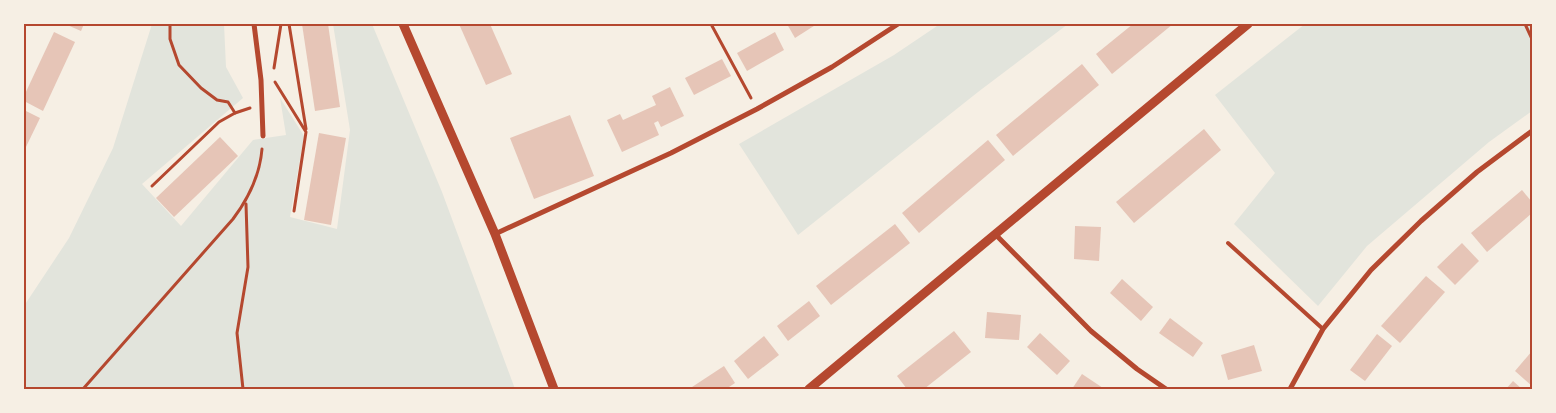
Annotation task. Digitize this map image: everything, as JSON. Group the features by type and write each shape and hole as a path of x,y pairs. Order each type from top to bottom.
{"street":[{"path":"254,24 262,80 263,136"},
{"path":"403,24 495,234 554,389"},
{"path":"495,234 671,153 757,110 832,68 898,24"},
{"path":"809,389 1248,24"},
{"path":"1290,389 1324,330 1371,270 1477,172 1532,132"},
{"path":"996,234 1091,331 1137,369 1166,389"}],"lane":[{"path":"1228,243 1324,330"}],"path":[{"path":"170,24 170,39 180,64 201,88 217,100 228,102 235,113"},
{"path":"281,24 272,77 306,132"},
{"path":"289,24 306,132 294,211"},
{"path":"711,24 757,110"},
{"path":"1525,24 1532,39"},
{"path":"152,186 219,122 235,113 262,104"},
{"path":"83,389 246,203 261,161 263,136"},
{"path":"243,389 237,333 248,267 246,203"}],"shaded area":[{"path":"152,24 224,24 226,67 243,98 142,184 181,226 253,140 286,135 280,98 304,136 290,217 337,229 350,130 333,24 372,24 442,192 515,389 24,389 24,306 69,238 113,148"},
{"path":"940,24 1068,24 978,92 798,235 739,144 894,55"},
{"path":"1305,24 1532,24 1532,111 1489,142 1367,246 1318,306 1234,224 1275,173 1215,95"}],"building":[{"path":"65,24 84,24 81,31"},
{"path":"302,24 328,24 340,107 315,111"},
{"path":"459,24 490,24 512,74 486,85"},
{"path":"787,24 817,24 795,38"},
{"path":"1133,24 1173,24 1112,74 1096,54"},
{"path":"54,32 75,42 43,111 24,101 24,96"},
{"path":"775,32 784,50 747,71 737,53"},
{"path":"722,59 731,76 694,95 685,78"},
{"path":"1082,64 1099,85 1013,156 996,135"},
{"path":"670,87 684,116 661,127 658,121 654,123 659,135 622,152 607,120 620,114 623,120 656,105 652,96"},
{"path":"24,110 40,118 24,151"},
{"path":"570,115 594,176 534,199 510,138"},
{"path":"1204,129 1221,150 1134,223 1116,202"},
{"path":"319,133 346,138 331,225 304,220"},
{"path":"220,137 238,156 174,217 156,198"},
{"path":"988,140 1005,160 919,233 902,213"},
{"path":"1522,190 1532,202 1532,213 1487,252 1471,233"},
{"path":"895,224 910,243 831,305 816,286"},
{"path":"1075,226 1101,227 1099,261 1074,259"},
{"path":"1462,243 1479,261 1455,285 1437,267"},
{"path":"1426,276 1445,292 1400,343 1381,326"},
{"path":"1122,279 1153,307 1141,321 1110,293"},
{"path":"809,301 820,316 788,341 777,326"},
{"path":"987,312 1021,315 1019,340 985,338"},
{"path":"1170,318 1203,343 1193,357 1159,333"},
{"path":"954,331 971,352 924,389 907,389 897,376"},
{"path":"1040,333 1070,361 1057,375 1027,347"},
{"path":"1377,334 1392,346 1365,381 1350,370"},
{"path":"764,336 779,355 748,379 734,361"},
{"path":"1254,345 1262,371 1228,380 1221,355"},
{"path":"1532,351 1532,386 1515,371"},
{"path":"724,366 735,383 726,389 689,389"},
{"path":"1082,374 1100,386 1104,389 1072,389"},
{"path":"1513,381 1522,389 1506,389"}]}
